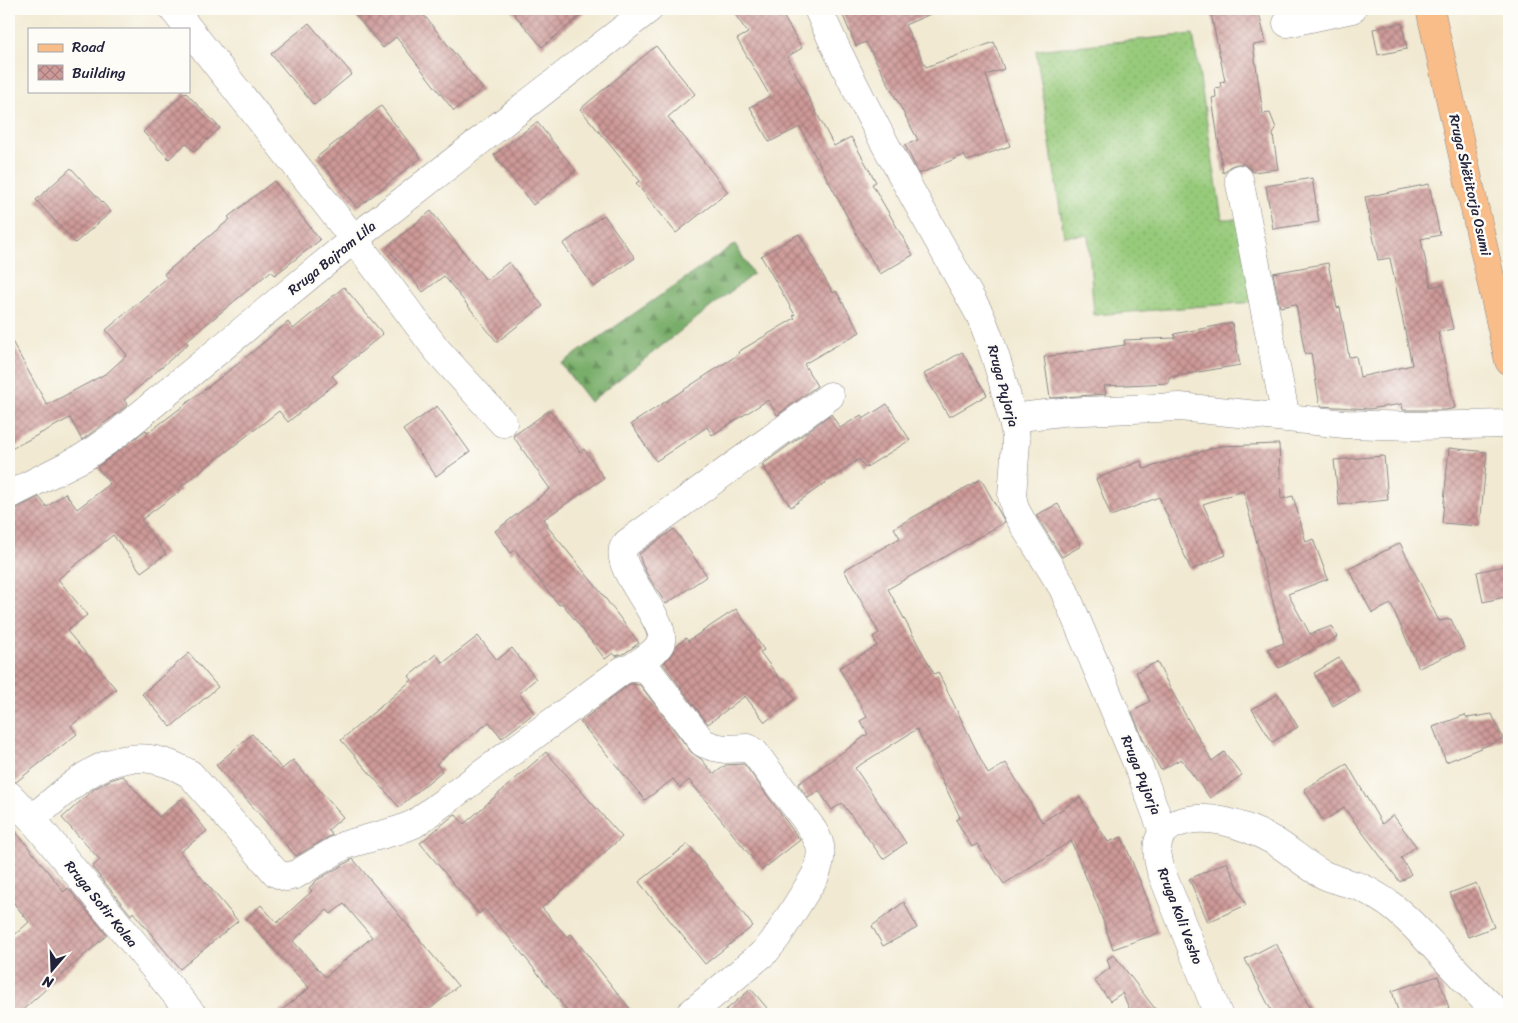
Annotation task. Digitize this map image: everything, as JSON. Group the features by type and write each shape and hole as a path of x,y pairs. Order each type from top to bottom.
{"main road":[{"name":"Rruga Shëtitorja Osumi","path":"1430,9 1509,361"}],"street":[{"path":"173,9 188,28"},
{"name":"Rruga Bajram Lila","path":"9,495 84,457 117,434 354,239 648,9"},
{"name":"Rruga Pyjorja","path":"818,9 861,98 928,224 980,315 996,358 1012,418 1016,442 1012,496 1015,509 1038,550 1063,588 1141,773 1163,832"},
{"path":"1287,23 1352,9"},
{"path":"190,31 354,239 437,350 502,423"},
{"path":"1239,180 1286,418"},
{"path":"32,819 71,786 97,768 117,761 138,758 174,764 190,774 276,873 286,876 295,875 345,845 414,824 623,670 633,667 660,644 662,636 622,558 623,549 627,543 830,396"},
{"path":"1012,418 1060,412 1180,407 1362,425 1509,424"},
{"path":"633,667 650,673 704,742 714,747 748,748 755,753 807,822 820,846 819,867 815,876 777,937 766,951 690,1014"},
{"name":"Rruga Sotir Kolea","path":"9,794 32,819 192,1014"},
{"path":"1163,832 1179,822 1192,819 1209,819 1232,824 1254,831 1323,874 1361,888 1376,896 1404,916 1499,1014"},
{"name":"Rruga Koli Vesho","path":"1163,832 1157,846 1161,871 1218,1014"}],"green space":[{"path":"1193,34 1222,219 1239,219 1254,302 1094,315 1088,235 1064,236 1036,50"},
{"path":"735,244 753,274 590,402 561,364"}],"building":[{"path":"350,9 419,9 483,89 454,111 396,37 383,48"},
{"path":"510,9 589,9 542,47"},
{"path":"731,9 779,9 802,48 787,57 834,146 851,137 876,182 872,184 913,255 880,274 857,235 800,127 769,142 750,107 770,96 737,39 748,33"},
{"path":"840,9 942,9 905,25 926,67 994,42 1004,69 986,75 1010,146 967,161 964,155 919,174 905,145 918,140 866,42 856,46"},
{"path":"1210,9 1258,9 1266,43 1253,45 1263,114 1270,113 1276,128 1273,135 1278,169 1253,172 1244,164 1236,164 1229,167 1223,173 1212,98 1216,97 1215,88 1221,87 1220,82 1225,81"},
{"path":"309,23 352,74 314,105 271,54"},
{"path":"1402,23 1407,49 1378,55 1373,29"},
{"path":"656,46 695,94 668,117 728,192 676,233 636,183 640,181 580,109"},
{"path":"185,92 220,128 194,152 186,143 169,159 143,132"},
{"path":"381,106 421,158 357,208 317,157"},
{"path":"537,122 576,171 533,205 494,155"},
{"path":"71,168 111,212 75,243 36,200"},
{"path":"1312,178 1319,222 1273,229 1266,186"},
{"path":"274,181 320,240 275,275 271,271 186,341 188,344 124,400 128,405 82,440 70,418 9,450 9,336 47,405 107,373 127,355 106,330 167,278 164,274 230,219 228,217"},
{"path":"1429,184 1440,235 1421,239 1431,287 1443,284 1453,329 1438,332 1455,408 1446,410 1403,410 1402,404 1369,409 1320,406 1311,353 1305,354 1296,304 1280,307 1273,273 1328,263 1337,308 1340,307 1349,357 1356,356 1360,377 1412,365 1390,258 1378,260 1365,197"},
{"path":"431,211 486,280 509,262 543,306 497,342 444,276 423,292 387,247"},
{"path":"604,215 635,258 594,287 563,244"},
{"path":"799,234 833,293 836,291 860,332 804,364 817,386 777,415 768,400 712,435 707,427 656,461 631,424 739,354 738,352 795,318 761,256"},
{"path":"344,287 383,334 332,376 337,382 288,422 279,411 179,488 181,490 141,520 166,554 141,572 113,535 58,579 87,615 67,631 116,689 71,726 77,734 16,782 9,780 9,512 39,497 47,507 65,493 77,509 110,484 97,467 146,430 148,433 239,363 288,322 293,329"},
{"path":"1232,323 1240,365 1169,377 1169,383 1104,386 1106,394 1050,398 1044,357 1125,345 1124,340 1175,338 1174,334"},
{"path":"962,352 987,395 949,417 924,374"},
{"path":"887,404 910,440 865,468 859,459 791,507 762,465 831,414 840,428 861,415 863,419"},
{"path":"437,406 470,452 436,476 403,430"},
{"path":"550,410 580,452 584,449 604,478 544,519 547,526 639,643 625,653 616,656 613,653 605,659 562,603 559,605 515,550 511,553 495,531 550,489 513,436"},
{"path":"1279,444 1281,499 1293,496 1306,542 1313,539 1328,579 1288,594 1310,634 1332,626 1337,637 1279,668 1268,649 1284,643 1243,491 1203,504 1226,555 1191,570 1159,497 1111,516 1096,479 1141,461 1144,469 1220,446"},
{"path":"1449,448 1487,452 1480,526 1442,523"},
{"path":"1384,456 1388,500 1339,505 1334,460"},
{"path":"981,479 1005,522 888,589 934,674 938,672 988,774 1006,763 1042,822 1080,798 1108,842 1122,837 1159,933 1113,949 1098,906 1071,841 1004,884 977,844 972,847 956,820 960,817 917,729 855,768 906,843 883,859 842,803 832,810 819,791 808,798 798,784 868,734 860,721 867,717 839,668 877,646 873,637 879,633 844,570 900,538 894,528"},
{"path":"1058,504 1081,546 1062,557 1036,515"},
{"path":"674,529 707,576 666,604 648,576 639,554"},
{"path":"1400,543 1439,621 1451,619 1464,648 1419,668 1391,604 1372,613 1349,569"},
{"path":"1509,565 1509,596 1483,602 1477,572"},
{"path":"736,609 764,650 760,652 795,699 765,722 745,696 708,724 663,664 671,656 676,646 686,638 688,641"},
{"path":"478,636 497,660 512,648 536,679 519,693 534,713 502,738 489,722 436,764 442,771 399,807 341,740 412,680 409,676 436,654 443,663"},
{"path":"189,653 218,687 171,727 142,694"},
{"path":"1339,658 1359,691 1333,706 1314,673"},
{"path":"1157,662 1212,761 1224,752 1242,775 1210,798 1181,759 1161,770 1144,741 1132,712 1150,701 1136,672"},
{"path":"630,684 640,685 691,752 701,759 714,774 726,765 744,764 800,840 762,870 689,780 680,788 673,779 645,800 580,722"},
{"path":"1278,694 1298,727 1272,742 1252,709"},
{"path":"1492,714 1503,739 1446,762 1433,727 1465,715 1467,718"},
{"path":"252,734 282,769 293,760 343,817 328,830 332,835 296,856 216,765"},
{"path":"546,752 622,837 542,908 567,937 571,934 634,1014 570,1014 508,936 484,909 479,914 420,843 455,814 464,824"},
{"path":"1347,764 1382,824 1393,815 1416,846 1401,858 1411,874 1400,882 1344,808 1323,821 1304,789"},
{"path":"123,776 159,817 181,799 207,831 180,852 238,921 180,969 133,912 131,915 92,867 100,860 62,818 94,789 110,780"},
{"path":"9,823 64,892 68,888 107,935 18,1014 9,1014 9,940 29,922 9,897"},
{"path":"688,844 753,926 705,964 639,882"},
{"path":"353,859 458,986 424,1014 277,1014 309,988 246,919 261,905 277,923 312,891 309,888 317,880","holes":["344,904 372,937 325,977 293,941 327,910 331,914"]},
{"path":"1227,862 1246,905 1208,922 1189,879"},
{"path":"1476,883 1494,927 1468,937 1450,893"},
{"path":"904,902 917,928 883,946 872,926"},
{"path":"1276,943 1313,1014 1273,1014 1245,959"},
{"path":"1114,955 1159,1014 1132,1014 1122,993 1110,1001 1094,980 1110,968 1107,959"},
{"path":"1438,976 1449,1008 1429,1014 1399,1014 1392,991"},
{"path":"751,989 772,1014 721,1014"}]}
